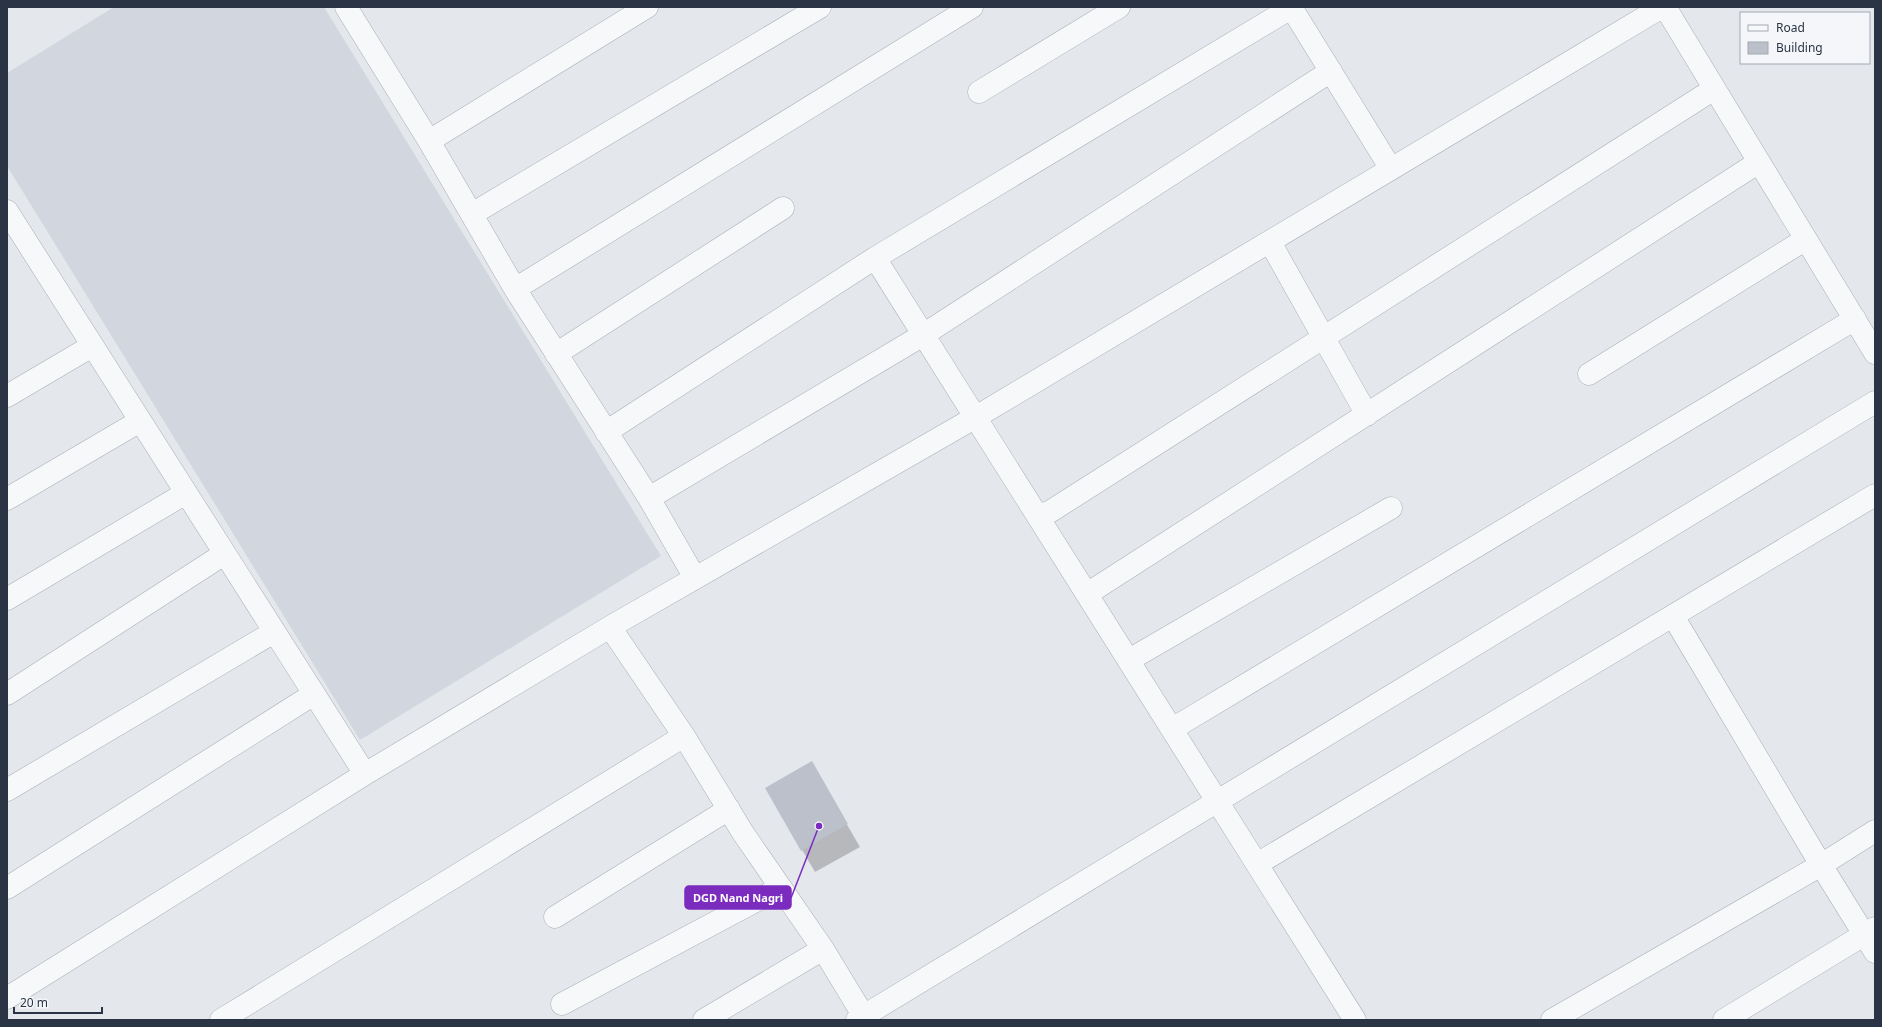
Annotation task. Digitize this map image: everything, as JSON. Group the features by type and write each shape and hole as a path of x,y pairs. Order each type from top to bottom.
{"street":[{"path":"346,7 429,141 515,289 649,498 695,578"},
{"path":"429,141 647,7"},
{"path":"472,214 820,7"},
{"path":"515,289 972,7"},
{"path":"979,92 1119,7"},
{"path":"606,432 875,258 1291,7 1391,169"},
{"path":"7,998 365,774 610,627 976,417 1663,7 1875,353"},
{"path":"649,498 923,335 1331,71"},
{"path":"1038,516 1051,511 1714,89"},
{"path":"1087,594 1759,162"},
{"path":"556,354 782,208"},
{"path":"7,211 365,774"},
{"path":"1589,374 1806,239"},
{"path":"1270,242 1323,339 1367,415"},
{"path":"875,258 1356,1020"},
{"path":"1172,729 1855,320"},
{"path":"7,396 92,346"},
{"path":"610,627 684,736 780,888 823,949 862,1019 1875,402"},
{"path":"7,499 140,421"},
{"path":"7,599 186,493"},
{"path":"1257,864 1875,495"},
{"path":"1129,660 1391,508"},
{"path":"7,694 224,554"},
{"path":"1673,616 1821,865 1871,938 1724,1020"},
{"path":"7,790 274,632"},
{"path":"7,888 314,694"},
{"path":"221,1020 684,736"},
{"path":"556,917 729,809"},
{"path":"1552,1020 1821,865 1875,831"},
{"path":"562,1004 780,888"},
{"path":"704,1020 823,949"}],"shaded area":[{"path":"114,7 324,7 661,556 360,740 7,166 7,73"}],"building":[{"path":"812,761 848,824 801,851 765,788"}],"place":[{"name":"DGD Nand Nagri","path":"819,826"}]}
